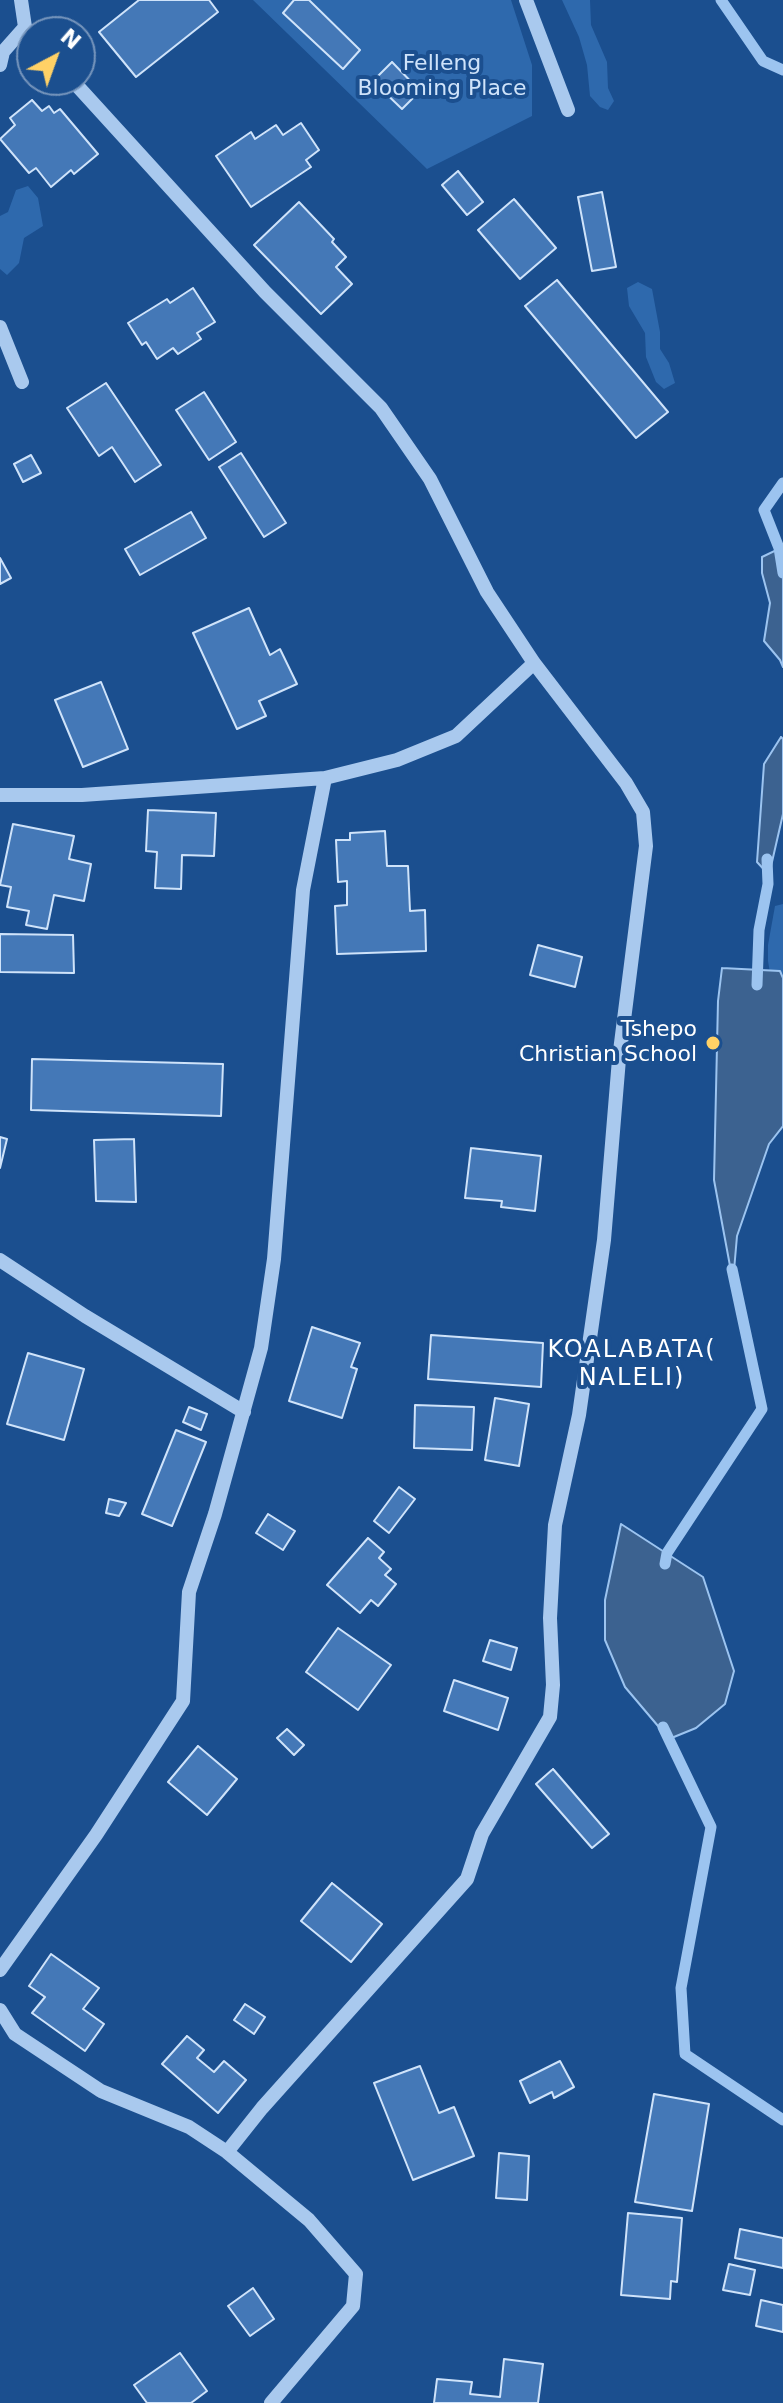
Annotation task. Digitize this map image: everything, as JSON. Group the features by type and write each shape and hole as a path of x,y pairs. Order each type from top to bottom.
{"street":[{"path":"526,0 568,110"},
{"path":"0,65 3,52 16,42"},
{"path":"87,96 255,281 381,408 430,479 487,592 534,663 626,783 643,812 646,846 619,1059 604,1240 579,1415 555,1525 550,1618 553,1685 550,1717 482,1834 467,1879 262,2108 227,2152"},
{"path":"0,327 22,382"},
{"path":"0,795 82,795 325,778 397,760 456,736 534,663"},
{"path":"0,1970 96,1835 183,1701 189,1592 261,1348 274,1259 303,890 325,778"},
{"path":"0,1260 85,1316 244,1412"},
{"path":"0,2010 15,2034 101,2091 189,2127 227,2152 309,2220 356,2274 353,2306 271,2403"}],"green space":[{"name":"Felleng Blooming Place","path":"253,0 511,0 532,65 532,116 427,169"},
{"path":"562,0 590,0 591,25 607,62 608,88 614,101 608,110 600,107 590,96 587,65 579,37"},
{"path":"28,186 38,198 43,226 24,238 19,263 7,275 0,269 0,216 8,212 16,190"},
{"path":"638,282 652,289 660,349 669,363 675,383 664,389 656,382 646,357 645,333 629,306 627,288"},
{"path":"783,904 783,1051 768,945 775,906"}],"shaded area":[{"path":"783,547 783,667 764,641 770,603 762,573 762,557"},
{"path":"781,737 783,814 769,875 757,862 764,764"},
{"path":"722,968 780,971 783,978 783,1126 769,1144 737,1236 733,1282 714,1180 718,1001"},
{"path":"621,1524 703,1577 734,1671 725,1704 696,1728 669,1739 625,1687 605,1640 605,1600"}],"building":[{"path":"139,0 209,0 218,12 136,77 99,32"},
{"path":"294,0 309,0 360,50 343,69 283,13"},
{"path":"392,62 420,91 402,109 373,81"},
{"path":"32,100 42,111 49,106 54,113 60,109 98,154 74,174 71,170 51,187 36,168 29,173 0,139 15,125 10,118"},
{"path":"301,123 319,150 306,160 311,167 251,207 216,156 251,132 255,139 276,125 283,135"},
{"path":"458,171 483,202 467,215 442,185"},
{"path":"602,192 616,267 592,271 578,197"},
{"path":"514,199 556,248 520,279 478,230"},
{"path":"299,202 334,239 332,242 346,257 336,267 352,284 321,314 254,245"},
{"path":"557,280 668,412 636,438 525,306"},
{"path":"193,288 215,322 197,333 201,339 178,354 173,348 157,359 146,342 142,345 128,323 167,299 170,303"},
{"path":"106,383 161,465 135,482 112,447 99,456 67,408"},
{"path":"204,392 236,442 209,460 176,410"},
{"path":"241,453 286,523 264,537 219,467"},
{"path":"31,455 41,473 23,482 14,464"},
{"path":"191,512 206,538 140,575 125,549"},
{"path":"0,558 11,578 0,584"},
{"path":"249,608 270,655 280,649 297,684 259,701 266,716 237,729 193,633"},
{"path":"101,682 128,749 83,767 55,700"},
{"path":"148,810 216,813 214,856 182,855 181,889 155,888 157,852 146,851"},
{"path":"13,824 74,836 69,859 91,864 84,901 54,895 47,929 26,925 29,911 7,907 11,887 0,885"},
{"path":"385,831 387,866 408,866 410,911 425,910 426,951 337,954 335,906 347,905 347,881 338,882 336,840 350,840 350,833"},
{"path":"0,934 73,935 74,973 0,972"},
{"path":"538,945 582,957 575,987 530,975"},
{"path":"32,1059 223,1064 221,1116 31,1110"},
{"path":"0,1137 7,1139 0,1168"},
{"path":"134,1139 136,1202 96,1201 94,1140"},
{"path":"471,1148 541,1156 535,1211 501,1207 502,1201 465,1198"},
{"path":"312,1327 360,1343 351,1367 357,1369 342,1418 289,1401"},
{"path":"431,1335 543,1343 541,1387 428,1379"},
{"path":"28,1353 84,1369 64,1440 7,1424"},
{"path":"495,1398 529,1404 519,1466 485,1460"},
{"path":"415,1405 474,1407 472,1450 414,1448"},
{"path":"189,1407 207,1414 201,1430 183,1422"},
{"path":"176,1430 206,1442 172,1526 142,1514"},
{"path":"399,1487 415,1499 389,1533 374,1521"},
{"path":"109,1499 126,1503 119,1516 106,1513"},
{"path":"268,1514 295,1531 283,1550 256,1533"},
{"path":"368,1538 384,1552 379,1558 391,1569 385,1575 396,1584 378,1606 371,1600 360,1613 327,1585"},
{"path":"338,1628 391,1665 358,1710 306,1672"},
{"path":"490,1640 517,1648 511,1670 483,1661"},
{"path":"454,1680 508,1698 498,1730 444,1711"},
{"path":"287,1729 304,1745 294,1755 277,1738"},
{"path":"198,1746 237,1779 207,1815 168,1782"},
{"path":"553,1769 609,1834 592,1848 536,1784"},
{"path":"332,1883 382,1924 351,1962 301,1921"},
{"path":"51,1954 99,1988 83,2009 104,2024 85,2051 32,2013 45,1997 29,1986"},
{"path":"245,2004 265,2017 254,2034 234,2020"},
{"path":"187,2036 204,2050 197,2058 214,2072 224,2061 246,2080 218,2113 162,2064"},
{"path":"560,2061 574,2087 554,2098 552,2092 530,2103 520,2081"},
{"path":"420,2066 439,2113 454,2107 474,2156 413,2180 374,2083"},
{"path":"654,2094 709,2104 692,2211 635,2202"},
{"path":"499,2153 529,2156 527,2200 496,2198"},
{"path":"628,2213 682,2218 677,2282 671,2281 670,2299 621,2295"},
{"path":"740,2229 783,2238 783,2268 735,2258"},
{"path":"729,2264 755,2270 750,2295 723,2290"},
{"path":"253,2288 274,2319 250,2336 228,2306"},
{"path":"761,2300 783,2305 783,2332 756,2326"},
{"path":"180,2353 207,2391 191,2403 147,2403 134,2385"},
{"path":"504,2359 543,2364 538,2403 434,2403 437,2379 472,2382 470,2394 500,2397"}],"waterway":[{"path":"721,0 763,61 783,70"},
{"path":"783,483 764,510 779,548 783,573"},
{"path":"757,985 759,930 768,884 767,859"},
{"path":"665,1564 667,1553 762,1409 732,1269"},
{"path":"663,1727 711,1827 681,1988 685,2054 783,2120"}],"place":[{"name":"Tshepo Christian School","path":"713,1043"}],"district":[{"name":"KOALABATA( NALELI)","path":"632,1365"}]}
